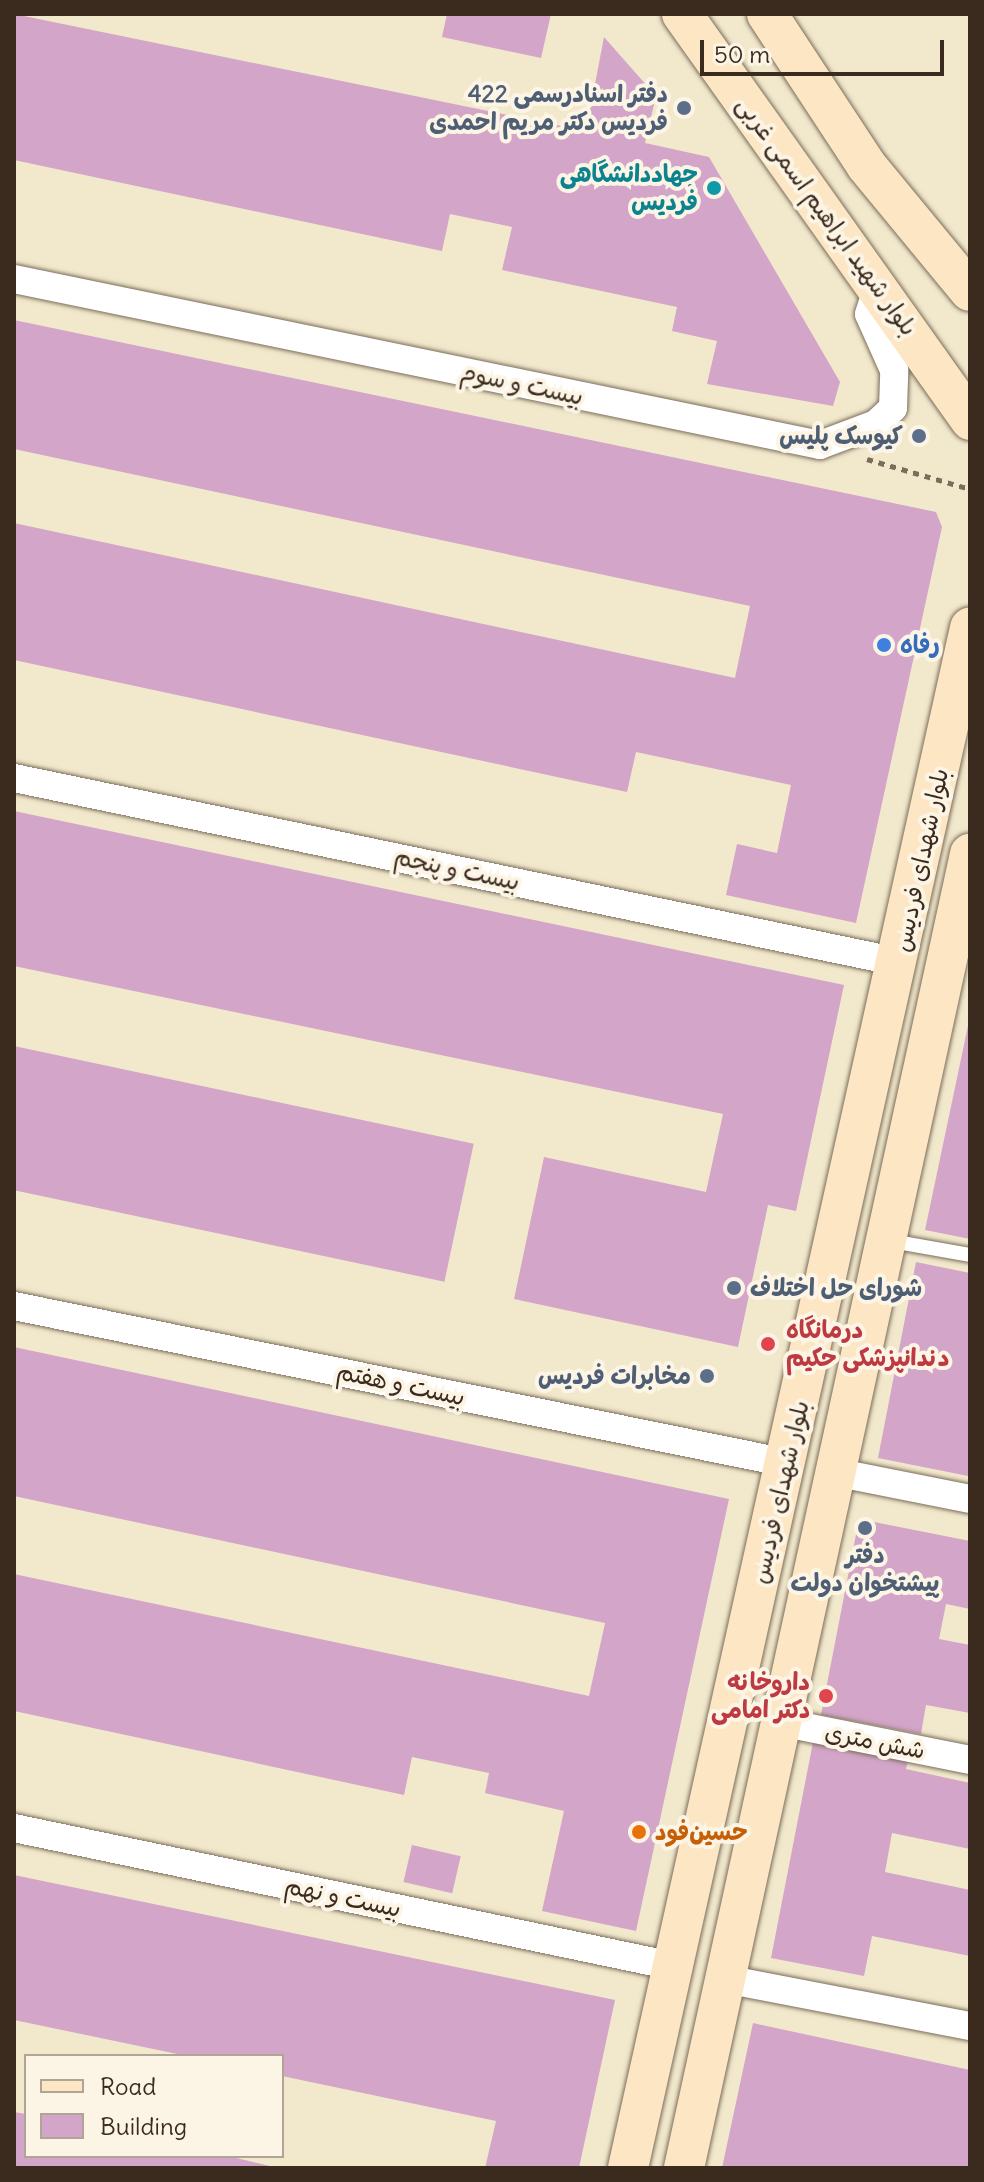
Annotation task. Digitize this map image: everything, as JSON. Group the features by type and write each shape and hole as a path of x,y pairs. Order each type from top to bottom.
{"main road":[{"name":"بلوار شهید ابراهیم اسمی غربی","path":"682,14 774,146 819,200 879,283 970,420"},
{"path":"767,14 833,109 866,165 970,291"},
{"path":"774,146 820,150 833,109"},
{"path":"819,200 816,179 831,167 866,165"},
{"name":"بلوار شهدای فردیس","path":"628,2168 899,962 970,628"},
{"name":"بلوار شهدای فردیس","path":"684,2168 886,1240 960,960 970,854"}],"street":[{"name":"بیست و سوم","path":"14,279 820,445"},
{"path":"820,445 876,424 893,408 894,370 869,314 879,283"},
{"name":"بیست و پنجم","path":"14,778 899,962"},
{"name":"بیست و هفتم","path":"14,1306 787,1463"},
{"path":"834,1472 970,1499"},
{"name":"شش متری","path":"780,1722 970,1760"},
{"name":"بیست و نهم","path":"14,1828 673,1966"},
{"path":"725,1979 970,2026"}],"lane":[{"path":"886,1240 970,1255"}],"path":[{"path":"820,445 970,489"}],"building":[{"path":"14,14 586,131 604,37 656,96 645,143 709,157 840,382 833,406 707,384 717,341 672,331 677,307 502,270 512,227 450,214 442,251 14,160"},
{"path":"447,14 551,14 541,58 442,37"},
{"path":"14,320 936,512 942,527 856,923 726,895 737,844 777,853 791,785 636,752 627,792 14,660 14,523 735,678 750,606 14,449"},
{"path":"14,811 844,985 796,1211 768,1205 738,1347 514,1299 544,1157 706,1192 723,1114 14,966"},
{"path":"970,1022 970,1239 925,1230"},
{"path":"14,1046 474,1144 444,1282 14,1190"},
{"path":"916,1262 970,1273 968,1476 878,1458"},
{"path":"14,1347 729,1499 636,1931 542,1911 564,1811 485,1793 489,1773 412,1757 404,1795 14,1711 14,1574 589,1696 605,1623 14,1496"},
{"path":"859,1519 970,1541 970,1609 946,1604 939,1639 970,1645 970,1713 926,1705 921,1734 821,1715"},
{"path":"814,1737 909,1756 906,1769 970,1783 970,1849 892,1833 885,1872 970,1890 970,1956 872,1936 864,1976 771,1958"},
{"path":"412,1845 461,1856 452,1893 403,1882"},
{"path":"14,1875 615,2000 579,2168 485,2168 496,2121 284,2076 284,2054 177,2054 14,2020"},
{"path":"753,2023 970,2070 970,2168 722,2168"},
{"path":"14,2112 24,2114 24,2158 236,2158 278,2168 14,2168"}],"place":[{"name":"دفتر اسنادرسمی 422 فردیس دکتر مریم احمدی","path":"684,108"},
{"name":"جهاددانشگاهی فردیس","path":"714,188"},
{"name":"کیوسک پلیس","path":"919,436"},
{"name":"رفاه","path":"884,645"},
{"name":"شورای حل اختلاف","path":"734,1288"},
{"name":"درمانگاه دندانپزشکی حکیم","path":"768,1344"},
{"name":"مخابرات فردیس","path":"707,1376"},
{"name":"دفتر پیشتخوان دولت","path":"865,1528"},
{"name":"داروخانه دکتر امامی","path":"826,1696"},
{"name":"حسین‌فود","path":"639,1832"}]}
